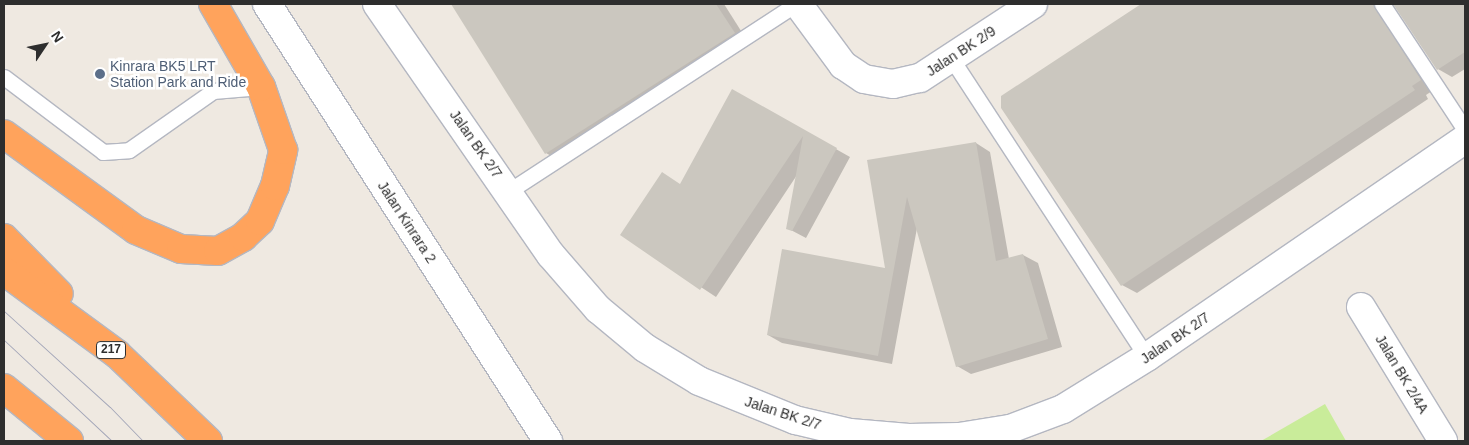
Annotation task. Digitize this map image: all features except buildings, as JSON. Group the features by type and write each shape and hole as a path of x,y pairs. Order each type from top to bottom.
{"highway":[{"path":"4,134 136,230 181,249 218,251 243,237 260,221 275,186 283,150 261,87 213,4"},
{"path":"4,238 117,354"},
{"name":"217","path":"4,270 117,354 208,441"},
{"path":"4,388 64,437"},
{"path":"4,399 64,437"}],"street":[{"name":"Jalan Kinrara 2","path":"267,4 548,441"},
{"name":"Jalan BK 2/7","path":"377,4 509,191 551,255 598,309 645,348 699,381 795,420 850,433 909,438 959,437 1001,430 1063,409 1147,357 1465,139"},
{"name":"Jalan BK 2/9","path":"797,4 843,65 864,78 893,84 920,78 1033,4"},
{"name":"Jalan BK 2/4A","path":"1361,307 1443,441"}],"lane":[{"path":"509,191 797,4"},
{"path":"1382,4 1465,130"},
{"path":"951,58 1147,357"},
{"path":"4,77 103,152 129,150 213,91 261,87"}],"green space":[{"path":"1325,404 1346,441 1261,441"}],"tram line":[{"path":"4,311 110,407 143,441"},
{"path":"4,340 112,441"}],"place":[{"name":"Kinrara BK5 LRT Station Park and Ride","path":"100,74"}]}
